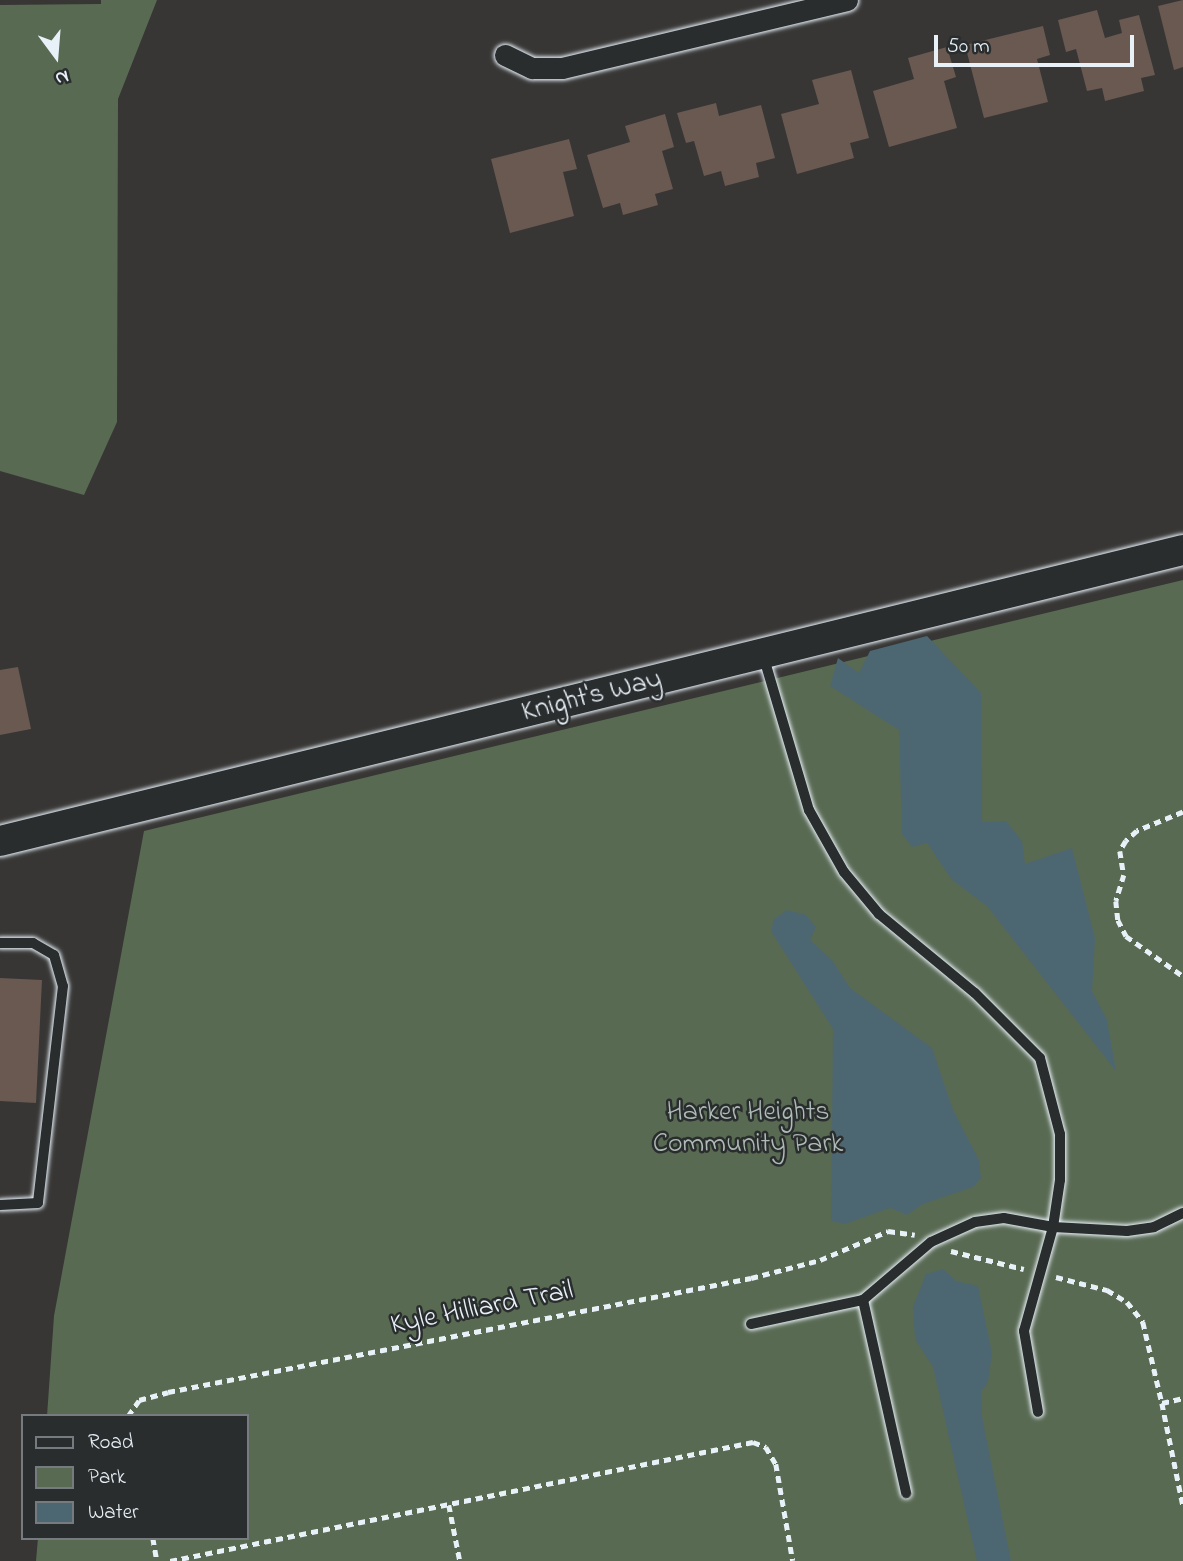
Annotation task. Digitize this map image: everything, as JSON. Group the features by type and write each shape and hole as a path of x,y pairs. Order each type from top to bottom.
{"main road":[{"name":"Knight's Way","path":"0,841 1183,550"}],"street":[{"path":"505,55 532,68 562,68 847,0"}],"lane":[{"path":"763,655 809,810 844,872 879,914 993,1009 1040,1058 1060,1134 1060,1180 1053,1227 1024,1331 1038,1412"},
{"path":"0,943 33,943 54,956 63,986 38,1203 0,1205"},
{"path":"751,1324 863,1300 952,1230 1004,1217 1053,1227 1127,1231 1154,1227 1183,1213"},
{"path":"863,1300 906,1493"}],"path":[{"path":"1183,812 1146,827 1126,841 1120,851 1124,875 1116,901 1118,920 1126,936 1183,976"},
{"name":"Kyle Hilliard Trail","path":"129,1414 139,1400 169,1392 751,1278 851,1249 865,1242"},
{"path":"1162,1403 1183,1505"},
{"path":"170,1561 753,1442 766,1447 776,1464 793,1561"},
{"path":"449,1505 460,1561"},
{"path":"153,1540 156,1561"}],"green space":[{"path":"101,0 157,0 118,99 117,422 84,495 0,471 0,5 101,4"},
{"name":"Harker Heights Community Park","path":"1183,580 1183,1561 36,1561 38,1540 248,1540 248,1414 47,1414 54,1316 144,831"}],"water":[{"path":"927,636 981,693 982,822 1006,821 1022,841 1025,864 1072,848 1095,938 1092,991 1107,1020 1116,1071 987,906 952,880 927,843 912,847 902,834 899,730 830,686 838,658 859,673 870,651"},
{"path":"787,910 806,915 816,927 810,940 832,960 850,988 932,1048 953,1110 979,1160 981,1178 973,1187 923,1204 907,1215 890,1208 845,1224 831,1221 833,1029 771,931 774,919"},
{"path":"943,1269 956,1281 978,1286 992,1353 988,1382 981,1392 982,1417 1011,1561 977,1561 933,1367 915,1339 913,1307 926,1274"}],"building":[{"path":"1183,0 1183,67 1174,70 1158,6"},
{"path":"1097,10 1105,38 1122,33 1119,20 1139,15 1155,75 1141,78 1144,91 1105,101 1102,88 1087,91 1076,49 1066,52 1058,20"},
{"path":"1043,26 1050,55 1037,59 1048,102 984,118 965,45"},
{"path":"947,47 956,77 944,81 957,128 889,147 873,91 914,79 908,58"},
{"path":"851,70 869,138 850,143 854,158 797,174 781,114 819,104 812,80"},
{"path":"716,103 719,116 761,105 775,158 756,163 759,177 725,186 721,171 704,176 694,141 686,143 677,113"},
{"path":"665,114 674,147 662,151 673,189 655,194 658,205 623,215 620,203 603,208 587,155 630,142 625,126"},
{"path":"569,139 577,169 563,172 574,216 510,233 491,159"},
{"path":"18,667 31,729 0,735 0,670"},
{"path":"0,978 42,980 36,1103 0,1101"}]}
